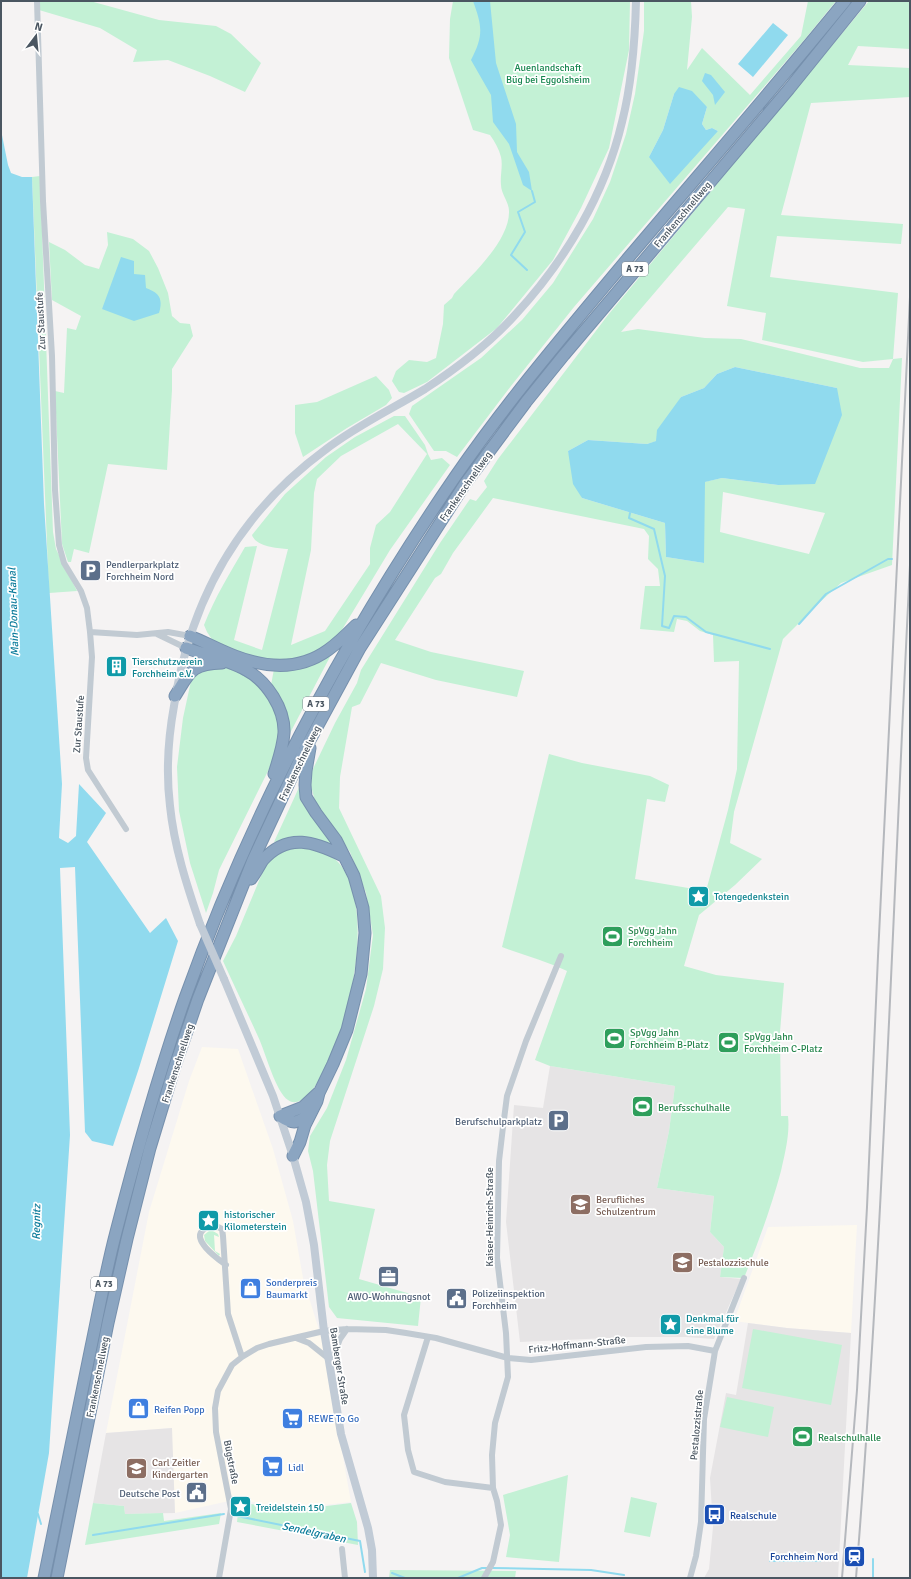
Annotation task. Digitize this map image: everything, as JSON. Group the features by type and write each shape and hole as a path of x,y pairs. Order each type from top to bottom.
{"highway":[{"name":"Frankenschnellweg","path":"44,1578 114,1236 161,1072 186,996 225,898 268,798 305,723 353,638 456,476 516,395 559,341 779,82 845,1"},
{"name":"Frankenschnellweg","path":"57,1578 108,1323 127,1239 150,1148 174,1069 198,999 242,887 281,798 316,728 360,648 423,548 465,484 526,402 624,282 789,89 860,1"},
{"path":"190,636 235,656 259,663 278,666 296,664 313,659 328,650 369,612"},
{"path":"186,648 246,670 266,687 273,697 283,721 284,732 282,746 268,798"},
{"path":"175,696 188,675 196,668 206,664 228,663"},
{"path":"293,1156 347,1030 358,989 365,932 363,908 354,876 336,840 306,797 306,771 316,728"},
{"path":"242,887 253,878 263,860 271,853 295,842 319,844 343,856"},
{"path":"280,1116 303,1106 319,1093"},
{"path":"280,1116 288,1121 296,1122 310,1115"}],"main road":[{"name":"Bamberger Straße","path":"373,1578 372,1550 368,1528 341,1434 324,1332 306,1202 280,1116 200,924 184,874 170,806 168,763 170,731 175,696 186,648 205,594 218,570 246,528 277,491 299,470 327,448 424,389 471,356 493,338 514,317 537,291 557,263 590,209 610,161 622,123 632,61 636,1"}],"street":[{"name":"Zur Staustufe","path":"37,1 43,201 52,356 55,490 58,545 64,563 81,591 87,608 92,657 86,758 88,770 126,829"},
{"path":"90,632 137,635 168,632 190,636"},
{"path":"157,634 186,648"},
{"name":"Kaiser-Heinrich-Straße","path":"484,1578 493,1562 501,1525 493,1488 492,1455 495,1423 508,1377 508,1358 497,1258 499,1161 503,1127 507,1096 526,1041 561,956"},
{"path":"226,1265 200,1241 199,1236 206,1228 218,1227 222,1230 224,1236 226,1265 228,1314 242,1357"},
{"name":"Pestalozzistraße","path":"690,1578 699,1540 701,1522 704,1419 715,1351 744,1278"},
{"path":"294,1338 309,1343 329,1362 340,1339 347,1329"},
{"name":"Fritz-Hoffmann-Straße","path":"324,1332 347,1329 386,1330 428,1337 508,1358 531,1360 646,1347 688,1346 715,1351"},
{"name":"Bügstraße","path":"219,1578 230,1509 216,1432 215,1408 218,1391 226,1374 242,1357 269,1344 324,1332"},
{"path":"428,1337 404,1415 408,1450 414,1472 445,1482 493,1488"},
{"path":"342,1549 345,1578"}],"shaded area":[{"path":"202,1047 238,1049 273,1149 293,1221 303,1278 322,1340 351,1502 286,1509 238,1499 175,1513 171,1428 106,1433 149,1212 189,1081"},
{"name":"Berufliches Schulzentrum","path":"550,1066 675,1086 669,1131 657,1188 714,1196 710,1232 724,1247 720,1277 741,1279 714,1339 686,1337 631,1337 520,1342 506,1222 514,1105 543,1108"},
{"path":"857,1225 851,1333 787,1328 734,1321 768,1227"},
{"path":"748,1323 787,1328 851,1333 838,1578 704,1578 709,1569 713,1527 710,1478 726,1393 736,1395"},
{"name":"Carl Zeitler Kindergarten","path":"172,1428 175,1513 125,1514 124,1506 93,1503 106,1433"}],"green space":[{"path":"39,1 90,1 159,20 216,26 231,34 261,63 245,92 210,76 168,60 133,62 137,50 100,28 39,10"},
{"name":"Auenlandschaft Büg bei Eggolsheim","path":"453,1 630,1 629,50 609,148 581,208 553,260 497,328 427,382 404,393 399,392 392,381 396,371 409,360 427,362 436,358 443,324 444,305 489,256 497,245 508,222 509,208 501,188 502,160 499,151 490,135 473,130 449,58 450,19"},
{"path":"644,1 691,1 692,17 687,70 702,48 750,95 801,36 808,1 836,1 574,307 457,457 446,451 434,451 409,414 412,406 481,358 522,320 553,283 593,219 610,182 626,134 635,94 644,31","holes":["674,94 707,107 702,124 706,130 712,128 718,131 649,157 663,130"]},
{"path":"869,1 909,1 910,49 858,46 848,65 910,68 910,97 811,103 781,215 903,224 901,244 777,236 770,277 898,293 893,359 902,358 892,565 841,583 783,639 734,812 730,843 762,859 735,885 699,915 684,966 716,975 784,983 780,1032 781,1116 788,1116 788,1137 781,1171 773,1198 744,1278 720,1277 724,1247 710,1232 714,1196 657,1188 669,1131 675,1086 550,1066 535,1060 567,971 502,947 549,754 582,763 650,776 669,785 665,802 647,799 635,879 706,891 728,810 737,769 739,661 714,662 713,635 700,631 687,621 677,619 674,632 640,629 645,586 660,586 658,569 648,559 649,536 644,529 493,498 453,553 441,574 435,578 395,640 431,652 524,671 517,697 436,680 381,663 360,704 352,707 340,777 339,808 381,896 385,928 383,969 374,1006 330,1141 327,1165 329,1201 375,1209 359,1279 421,1297 418,1326 337,1318 329,1307 313,1171 308,1151 310,1136 327,1108 346,1060 366,989 373,935 366,893 350,852 327,818 316,805 311,786 312,771 335,723 357,683 361,670 440,543 470,499 476,501 487,487 484,481 498,459 608,315","holes":["728,207 745,209 727,306 766,313 762,340 863,362 893,359 889,368 860,368 741,339 705,338 638,329 621,332","735,367 837,388 778,485 722,478 704,482 704,563 666,557 665,523 582,498 568,451 588,440 647,444 657,441 681,397 704,388 717,374","723,492 825,513 809,554 720,532"]},
{"path":"40,176 53,532 56,549 77,591 49,593 32,177"},
{"path":"107,232 133,239 149,251 168,293 172,316 180,323 190,324 193,336 172,369 167,470 108,464 89,553 74,549 71,562 68,562 62,544 55,391 64,393 67,328 76,330 81,316 52,300 49,242 65,250 85,265 99,269 108,245","holes":["133,261 134,274 146,289 102,309"]},
{"path":"376,376 389,390 392,398 386,405 347,428 303,457 295,433 295,405 317,402"},
{"path":"394,416 405,416 425,445 431,460 442,458 450,465 390,550 337,638 324,649 297,660 272,662 246,656 213,641 204,625 213,605 245,547 257,546 234,640 262,650 288,549 263,544 254,539 252,535 285,494 326,457 355,437","holes":["398,424 427,454 390,512 376,525 370,548 370,564 325,631 291,645 311,550 314,493 317,479 341,456"]},
{"path":"332,653 289,735 286,715 282,703 271,685 274,669"},
{"path":"213,666 229,668 250,678 271,698 281,730 279,746 269,769 219,870 206,913 190,863 179,811 177,767 183,718 191,681 198,672"},
{"path":"301,783 336,844 333,848 288,839 274,842"},
{"path":"301,847 325,852 348,878 357,914 356,957 348,1003 336,1045 320,1079 303,1099 288,1100 275,1082 260,1041 223,961 236,936 266,864 276,854 288,848"},
{"path":"209,1231 213,1231 218,1234 219,1237 214,1235 215,1251 220,1254 219,1256 205,1241 204,1235"},
{"path":"753,1329 842,1345 831,1405 742,1388"},
{"path":"727,1397 774,1407 768,1437 720,1427"},
{"path":"568,1475 559,1562 506,1557 510,1535 503,1495"},
{"path":"631,1497 657,1503 650,1537 624,1532"},
{"path":"237,1501 286,1511 351,1503 357,1522 358,1545 237,1522"},
{"path":"93,1503 124,1506 125,1514 163,1513 164,1521 221,1513 219,1524 85,1545"},
{"path":"390,1570 516,1571 515,1578 389,1578"}],"water":[{"path":"473,1 490,1 496,63 516,124 517,152 529,172 532,191 523,185 509,144 493,122 491,95 471,60 480,37 480,24"},
{"path":"773,23 788,35 753,77 738,64"},
{"path":"705,73 711,75 725,92 715,105 713,95 702,81"},
{"path":"679,87 692,91 707,107 702,124 706,130 712,128 718,131 670,184 649,157 663,130 674,94"},
{"path":"1,130 11,173 22,177 32,177 44,504 62,784 59,838 68,843 76,836 79,784 106,813 87,842 150,933 166,918 178,941 139,1068 113,1146 92,1141 85,1132 75,867 60,868 70,1135 49,1453 27,1578 1,1578"},
{"path":"121,257 134,261 134,274 145,275 146,288 157,294 159,297 161,304 159,313 134,321 102,309"},
{"path":"735,367 837,388 842,415 815,484 778,485 722,478 705,482 704,563 666,557 665,523 582,498 573,484 568,451 588,440 647,444 656,441 657,430 681,397 704,388 717,374"}],"waterway":[{"path":"527,270 511,255 525,232 518,212 535,202 532,191"},
{"path":"630,513 629,518 654,529 665,576 662,626 669,628 674,616 686,617 706,632 770,649"},
{"path":"799,624 826,594 888,559 892,559"},
{"name":"Sendelgraben","path":"38,1514 41,1524"},
{"name":"Sendelgraben","path":"93,1535 224,1514"},
{"name":"Sendelgraben","path":"237,1516 360,1541 365,1572"},
{"name":"Sendelgraben","path":"873,1559 873,1578"},
{"name":"Sendelgraben","path":"770,1561 820,1561"},
{"name":"Sendelgraben","path":"458,1578 482,1568 487,1568"},
{"name":"Sendelgraben","path":"492,1568 591,1570 624,1575"},
{"name":"Sendelgraben","path":"392,1573 405,1578"}],"railway":[{"path":"842,1578 857,1390 867,1207 910,297"},
{"path":"856,1578 873,1325 887,1072 910,565"}],"place":[{"name":"Pendlerparkplatz Forchheim Nord","path":"91,570"},
{"name":"Tierschutzverein Forchheim e.V.","path":"116,667"},
{"name":"Totengedenkstein","path":"699,896"},
{"name":"SpVgg Jahn Forchheim","path":"613,936"},
{"name":"SpVgg Jahn Forchheim B-Platz","path":"615,1038"},
{"name":"SpVgg Jahn Forchheim C-Platz","path":"729,1042"},
{"name":"Berufsschulhalle","path":"643,1107"},
{"name":"Berufschulparkplatz","path":"558,1121"},
{"name":"Berufliches Schulzentrum","path":"581,1205"},
{"name":"historischer Kilometerstein","path":"208,1220"},
{"name":"Pestalozzischule","path":"683,1262"},
{"name":"AWO-Wohnungsnot","path":"389,1276"},
{"name":"Sonderpreis Baumarkt","path":"250,1288"},
{"name":"Polizeiinspektion Forchheim","path":"456,1299"},
{"name":"Denkmal für eine Blume","path":"671,1324"},
{"name":"Reifen Popp","path":"138,1409"},
{"name":"REWE To Go","path":"293,1418"},
{"name":"Realschulhalle","path":"802,1437"},
{"name":"Lidl","path":"273,1467"},
{"name":"Carl Zeitler Kindergarten","path":"136,1468"},
{"name":"Deutsche Post","path":"196,1493"},
{"name":"Treidelstein 150","path":"240,1507"},
{"name":"Realschule","path":"714,1515"},
{"name":"Forchheim Nord","path":"854,1556"}],"water label":[{"name":"Main-Donau-Kanal","path":"13,612"},
{"name":"Regnitz","path":"36,1222"}]}
